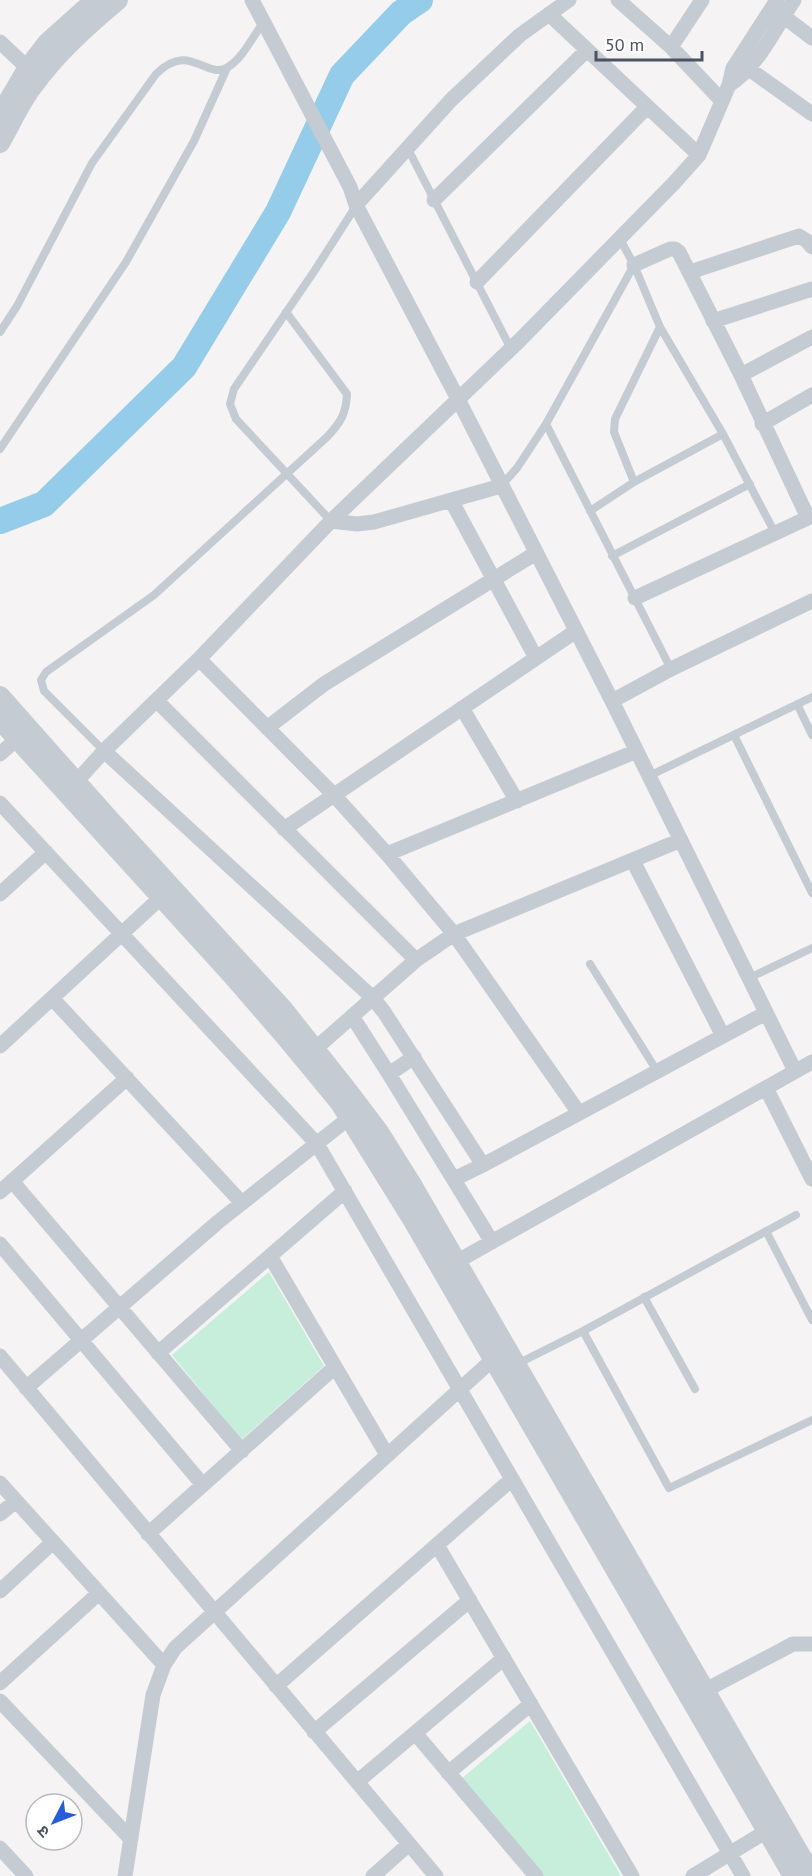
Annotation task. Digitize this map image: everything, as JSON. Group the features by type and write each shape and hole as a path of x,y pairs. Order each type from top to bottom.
{"street":[{"path":"0,143 31,88 33,74 48,43 95,0"},
{"path":"0,115 33,74 118,0"},
{"path":"252,0 612,701 795,1071"},
{"path":"356,205 451,100 520,35 569,0"},
{"path":"618,0 671,47 722,101"},
{"path":"671,47 702,0"},
{"path":"76,782 331,522 511,349 674,183 699,155 729,85 733,68 777,0"},
{"path":"729,85 749,69 794,0"},
{"path":"549,14 699,155"},
{"path":"783,16 812,38"},
{"path":"0,42 33,74"},
{"path":"434,200 587,50"},
{"path":"749,69 812,114"},
{"path":"477,282 647,106"},
{"path":"690,272 799,236 812,248"},
{"path":"634,265 670,249 679,252 741,375 762,424 810,517 635,598"},
{"path":"713,321 812,289"},
{"path":"741,375 812,337"},
{"path":"762,424 812,396"},
{"path":"331,522 357,524 374,522 501,486"},
{"path":"452,500 536,658"},
{"path":"267,728 324,684 536,553"},
{"path":"612,701 671,669 812,601"},
{"path":"284,829 576,631"},
{"path":"199,659 333,794 454,934 579,1113"},
{"path":"0,696 76,782 340,1103 504,1361 704,1691 812,1875"},
{"path":"157,701 416,960"},
{"path":"462,708 517,801"},
{"path":"0,720 166,893 283,1009 379,1132 456,1262 504,1361 793,1876"},
{"path":"0,754 17,739"},
{"path":"104,751 373,998 483,1165"},
{"path":"387,854 637,751"},
{"path":"0,803 317,1144 744,1876"},
{"path":"315,1049 416,960 454,934 681,840"},
{"path":"0,894 46,852"},
{"path":"633,861 723,1036"},
{"path":"0,1046 166,893"},
{"path":"52,998 242,1203"},
{"path":"454,1179 766,1013"},
{"path":"352,1016 492,1242"},
{"path":"390,1074 414,1057"},
{"path":"456,1262 812,1062"},
{"path":"0,1192 126,1078"},
{"path":"766,1088 812,1179"},
{"path":"26,1388 242,1203 349,1118"},
{"path":"12,1181 242,1450"},
{"path":"158,1353 345,1191"},
{"path":"0,1244 203,1485"},
{"path":"270,1256 387,1455"},
{"path":"0,1356 436,1876"},
{"path":"125,1876 153,1695 164,1665 175,1648 460,1389 504,1361"},
{"path":"148,1534 335,1366"},
{"path":"276,1686 512,1479"},
{"path":"0,1483 164,1665"},
{"path":"0,1514 16,1501"},
{"path":"0,1591 53,1542"},
{"path":"437,1545 632,1876"},
{"path":"0,1683 99,1593"},
{"path":"315,1732 470,1600"},
{"path":"704,1691 794,1644 812,1644"},
{"path":"357,1782 504,1658"},
{"path":"0,1701 131,1839"},
{"path":"448,1773 531,1704"},
{"path":"415,1733 536,1876"},
{"path":"693,1876 766,1831"},
{"path":"373,1876 409,1844"},
{"path":"0,1848 26,1876"}],"lane":[{"path":"0,449 126,262 194,141 227,68 236,60 263,23"},
{"path":"0,332 17,306 92,163 156,74 167,63 182,59 219,70 227,68"},
{"path":"408,149 511,349"},
{"path":"331,522 236,419 230,404 234,388 356,205"},
{"path":"620,238 660,327 723,434 775,533"},
{"path":"501,486 517,468 546,424 634,265"},
{"path":"104,751 44,691 41,680 46,672 154,595 337,426 346,410 347,394 286,312"},
{"path":"634,482 614,432 615,419 660,327"},
{"path":"546,424 671,669"},
{"path":"590,512 634,482 723,434"},
{"path":"612,556 750,484"},
{"path":"649,776 812,697"},
{"path":"797,705 812,735"},
{"path":"734,735 812,893"},
{"path":"749,978 812,948"},
{"path":"590,964 657,1071"},
{"path":"504,1361 583,1331 796,1215"},
{"path":"766,1231 812,1320"},
{"path":"644,1298 694,1389"},
{"path":"583,1331 669,1488 812,1420"}],"green space":[{"path":"269,1272 324,1366 241,1440 172,1355"},
{"path":"530,1721 621,1876 543,1876 461,1779"}],"waterway":[{"path":"0,521 44,504 184,367 278,212 342,75 401,13 420,0"}]}
